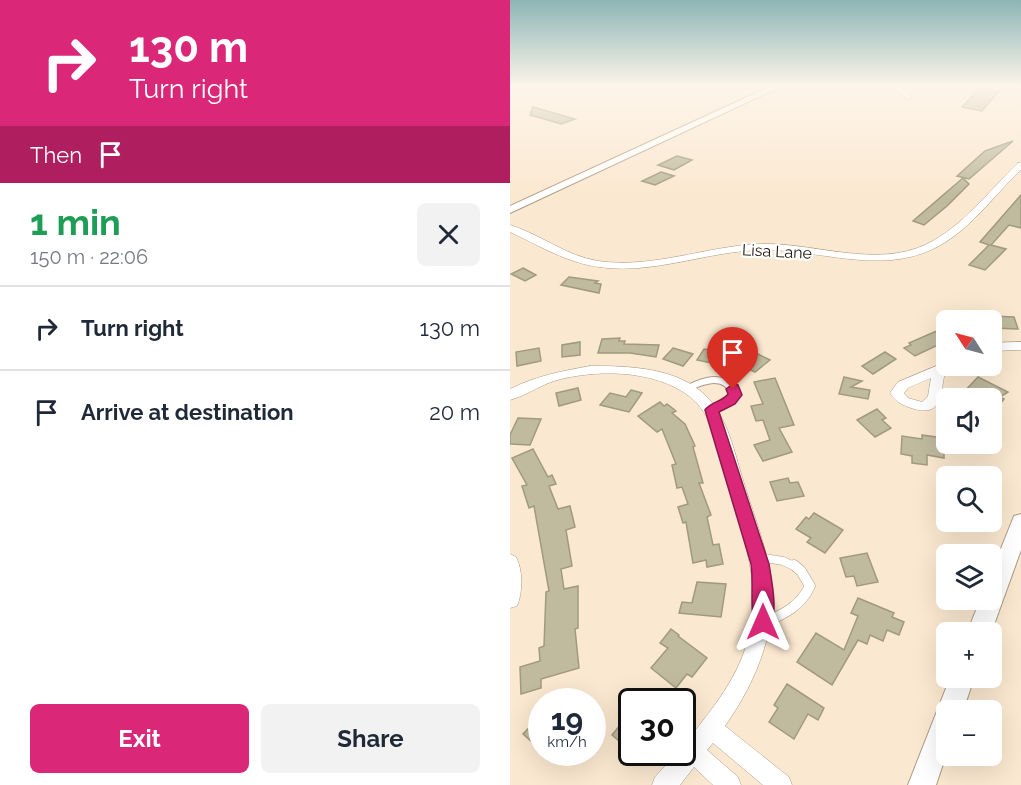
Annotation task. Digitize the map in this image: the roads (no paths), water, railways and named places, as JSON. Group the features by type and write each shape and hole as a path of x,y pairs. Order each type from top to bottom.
{"street":[{"path":"510,210 699,123"},
{"name":"Lisa Lane","path":"510,228 568,255 596,263 616,265 653,265 733,249 763,247 837,256 895,255 928,248 949,235 1021,165"},
{"path":"1002,347 1021,346"},
{"path":"510,394 549,376 588,370 646,374 686,388 712,410 759,557 763,582 763,622 751,663 741,684 729,706 696,748"},
{"path":"983,622 1021,522"},
{"path":"510,562 512,581 510,600"},
{"path":"712,729 781,785"},
{"path":"922,785 936,746"},
{"path":"696,755 730,785"},
{"path":"663,785 681,766"}],"lane":[{"path":"686,388 715,378 726,382 735,395 730,401 712,410"},
{"path":"759,557 792,562 805,573 810,585 804,601 789,612 763,622"}]}
